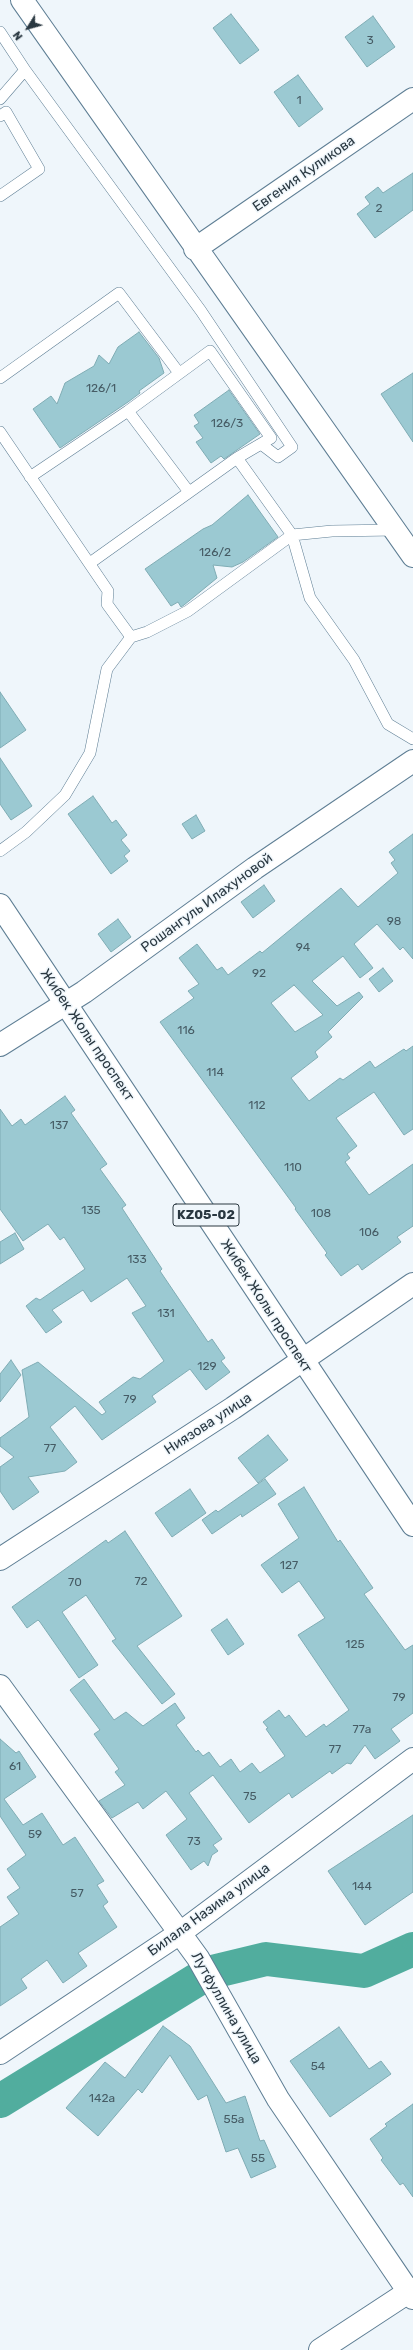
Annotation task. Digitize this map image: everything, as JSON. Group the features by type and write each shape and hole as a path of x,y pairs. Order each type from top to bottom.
{"main road":[{"path":"28,2 195,249 413,556"},
{"name":"Евгения Куликова","path":"195,249 413,99"},
{"name":"Рошангуль Илахуновой","path":"0,1045 65,1002 84,992 255,868 413,761"},
{"name":"Жибек Жолы проспект","path":"0,905 302,1361 413,1525"},
{"name":"Ниязова улица","path":"0,1558 302,1361 413,1284"},
{"name":"Лутфуллина улица","path":"0,1686 198,1958 278,2099 411,2293"},
{"name":"Билала Назима улица","path":"0,2053 180,1933 413,1759"},
{"path":"320,2350 411,2293"}],"lane":[{"path":"0,32 25,70 202,311 292,448 278,457 261,444"},
{"path":"0,99 25,70"},
{"path":"0,116 6,112 39,169 0,196"},
{"path":"0,378 119,293 179,373"},
{"path":"30,477 128,410 210,351 271,438 238,458 90,563"},
{"path":"128,410 189,492"},
{"path":"0,432 108,591 106,604 131,637"},
{"path":"238,458 292,535 310,598 354,660 388,724 413,739"},
{"path":"0,851 26,832 65,795 90,753 107,669 131,637 147,632 188,611 292,535 332,531 395,530"}],"building":[{"path":"231,14 259,50 240,64 213,28"},
{"path":"373,16 395,47 367,67 345,37"},
{"path":"298,75 323,109 299,127 274,92"},
{"path":"413,173 413,210 375,238 357,214 370,204 365,197 378,187 383,193"},
{"path":"139,332 159,358 164,373 139,391 140,393 128,402 60,448 33,409 51,396 57,404 65,383 94,366 99,355 109,364 118,347"},
{"path":"413,373 413,442 381,394"},
{"path":"229,390 260,434 224,459 221,456 211,463 196,442 203,438 194,426 199,423 194,415"},
{"path":"248,495 278,537 243,562 232,567 213,565 217,578 181,607 178,602 171,606 145,569 203,529 212,525"},
{"path":"0,692 26,730 0,748"},
{"path":"0,758 32,806 11,820 0,804"},
{"path":"93,796 112,823 116,820 127,835 121,840 130,851 124,856 128,861 111,874 68,814"},
{"path":"196,815 205,831 192,839 182,824"},
{"path":"413,834 413,959 403,947 400,950 377,924 354,944 373,968 360,978 343,956 312,981 337,1006 359,992 363,997 328,1032 332,1037 315,1052 318,1057 291,1078 309,1101 340,1078 343,1080 370,1061 375,1068 404,1049 406,1051 413,1046 413,1129 404,1135 374,1092 336,1118 357,1146 347,1154 350,1158 345,1162 369,1195 413,1164 413,1226 397,1237 401,1242 362,1270 358,1264 341,1276 325,1255 327,1253 295,1209 296,1208 160,1022 194,998 188,991 199,984 179,958 197,944 217,970 222,967 228,975 260,951 262,953 341,888 358,907 398,873 391,863 395,860 389,852","holes":["294,985 323,1015 295,1032 271,1003"]},
{"path":"264,885 275,901 253,918 241,902"},
{"path":"118,919 131,937 111,952 98,934"},
{"path":"383,968 393,981 379,992 369,979"},
{"path":"65,1096 75,1110 71,1113 107,1164 100,1169 126,1205 122,1208 162,1269 160,1271 208,1342 212,1339 225,1358 221,1361 230,1372 206,1390 190,1369 152,1396 156,1402 102,1440 75,1406 50,1427 77,1462 65,1471 28,1477 39,1492 13,1510 0,1491 0,1467 14,1457 0,1446 0,1438 29,1417 22,1370 38,1362 102,1415 106,1412 99,1402 133,1377 140,1379 164,1361 132,1313 146,1306 127,1278 91,1302 83,1290 52,1310 62,1322 46,1333 26,1306 36,1298 40,1300 85,1269 64,1237 60,1240 48,1224 23,1241 0,1209 0,1109 12,1126 21,1119 25,1125"},
{"path":"15,1233 24,1249 0,1264 0,1242"},
{"path":"11,1360 21,1375 0,1402 0,1374"},
{"path":"268,1435 288,1460 258,1483 238,1458"},
{"path":"265,1479 276,1494 242,1517 241,1514 212,1534 202,1520 216,1510 218,1512"},
{"path":"304,1487 338,1542 340,1540 373,1588 364,1594 405,1650 413,1645 413,1713 391,1729 400,1741 375,1759 365,1745 351,1764 347,1763 332,1774 330,1771 292,1798 289,1793 249,1823 213,1775 189,1793 222,1839 213,1845 218,1851 212,1855 208,1866 204,1861 191,1870 166,1835 187,1819 166,1791 143,1809 138,1802 112,1818 99,1801 125,1785 115,1772 119,1769 94,1734 100,1730 70,1690 84,1679 114,1720 126,1712 143,1726 175,1703 185,1718 176,1725 196,1752 198,1750 203,1756 209,1752 220,1767 231,1759 240,1772 252,1763 260,1773 285,1756 266,1729 268,1728 263,1722 279,1710 285,1718 289,1715 306,1737 324,1724 326,1727 349,1710 298,1635 325,1618 299,1581 282,1593 261,1565 299,1538 278,1504"},
{"path":"190,1489 206,1513 172,1537 155,1513"},
{"path":"125,1531 182,1616 137,1646 175,1694 162,1704 112,1641 116,1639 86,1595 62,1612 98,1665 79,1678 40,1622 38,1620 27,1628 12,1607 106,1540 108,1543"},
{"path":"227,1619 244,1644 228,1655 211,1630"},
{"path":"0,1739 16,1753 19,1751 36,1777 4,1799 23,1825 42,1813 63,1845 75,1837 104,1881 97,1885 108,1902 103,1906 117,1927 78,1953 87,1966 63,1983 47,1960 21,1979 27,1988 0,2006 0,1927 19,1914 7,1897 20,1888 7,1869 26,1855 0,1816"},
{"path":"413,1815 413,1892 365,1925 328,1871"},
{"path":"163,2026 190,2046 226,2103 245,2096 260,2141 264,2140 276,2167 251,2178 238,2148 226,2152 207,2095 198,2100 170,2055 142,2093 138,2089 98,2136 66,2108 105,2062 125,2078"},
{"path":"339,2027 369,2069 381,2061 391,2074 330,2117 290,2061"},
{"path":"413,2104 413,2197 403,2183 400,2185 381,2160 383,2158 370,2139 387,2126 385,2124"}],"waterway":[{"path":"0,2101 208,1973 266,1959 364,1971 413,1949"}]}
